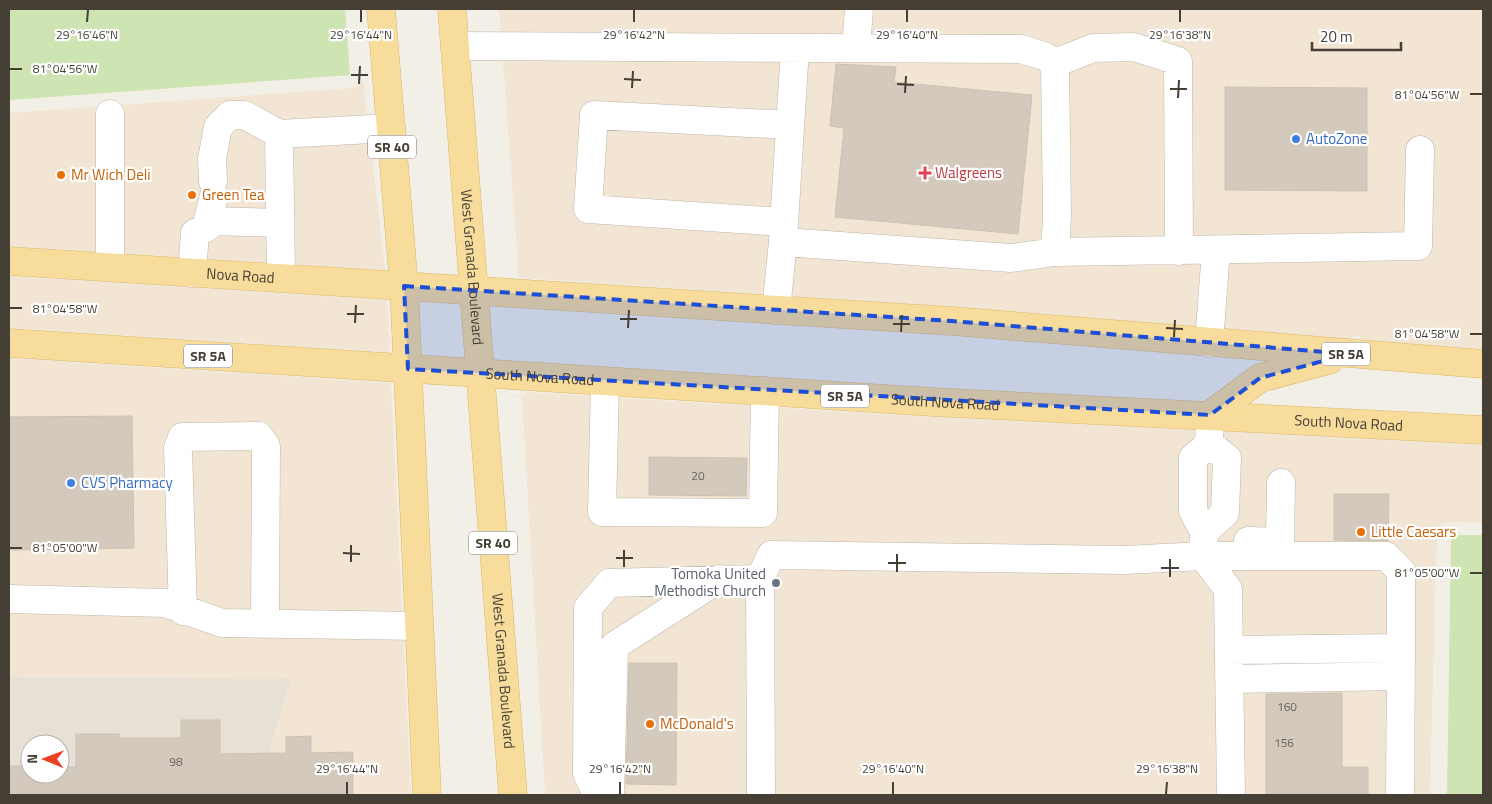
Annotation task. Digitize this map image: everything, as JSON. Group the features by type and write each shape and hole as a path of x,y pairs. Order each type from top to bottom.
{"main road":[{"name":"SR 40","path":"381,9 404,286 428,795"},
{"name":"West Granada Boulevard","path":"452,9 513,795"},
{"name":"Nova Road","path":"9,261 473,290"},
{"name":"SR 5A","path":"473,290 776,310 1483,364"},
{"name":"SR 5A","path":"9,343 408,369"},
{"path":"1210,415 1260,378 1348,354"},
{"name":"South Nova Road","path":"408,369 605,382 1483,430"}],"lane":[{"path":"856,48 859,9"},
{"path":"455,46 1021,49 1044,56 1055,63"},
{"path":"1055,63 1093,48 1134,47 1178,61 1179,251"},
{"path":"776,310 795,48"},
{"path":"1055,63 1057,216 1055,252"},
{"path":"110,114 110,267"},
{"path":"192,273 195,233 206,228 212,199 212,159 218,127 230,115 245,114 279,134 391,128"},
{"path":"790,125 594,115 588,209 1011,258 1055,252 1418,246 1420,150"},
{"path":"279,134 281,278"},
{"path":"212,199 280,223"},
{"path":"1209,342 1216,250"},
{"path":"605,382 602,512 763,513 765,391"},
{"path":"1210,415 1209,444 1193,458 1193,511 1204,543 1228,588 1231,795"},
{"path":"183,611 178,448 182,437 259,436 266,446 265,624"},
{"path":"761,795 760,579 772,555 1115,560 1204,543 1280,542 1281,483"},
{"path":"1204,543 1386,556 1401,571 1400,795"},
{"path":"597,795 587,773 588,608 609,583 720,578 760,579"},
{"path":"610,795 614,646 720,578"},
{"path":"9,599 164,603 222,623 419,626"},
{"path":"1229,650 1402,648"},
{"path":"1229,679 1402,676"}],"highlighted area":[{"path":"404,286 952,321 1349,354 1260,378 1210,415 408,369"}],"shaded area":[{"path":"499,9 1483,9 1483,349 1362,340 1360,336 1347,339 960,307 519,278"},
{"path":"363,80 385,270 9,246 9,113 351,88 359,85"},
{"path":"9,276 387,300 390,352 9,328"},
{"path":"9,358 391,383 411,795 256,795 291,679 9,677"},
{"path":"527,392 932,417 1483,445 1483,522 1451,522 1442,524 1437,531 1430,795 545,795 522,397 499,395 527,396"},
{"path":"9,677 291,679 256,795 9,795"}],"green space":[{"path":"9,9 345,9 350,75 9,100"},
{"path":"1451,535 1483,535 1483,795 1447,795"}],"building":[{"name":"Walgreens","path":"836,64 896,67 894,82 1032,95 1018,234 835,217 844,128 830,126"},
{"name":"AutoZone","path":"1225,87 1367,88 1367,191 1225,190"},
{"name":"CVS Pharmacy","path":"132,416 134,548 9,550 9,417"},
{"path":"649,457 747,458 746,496 649,495"},
{"name":"Little Caesars","path":"1334,494 1389,494 1388,541 1334,540"},
{"name":"McDonald's","path":"629,663 677,663 676,785 626,784"},
{"path":"1342,693 1342,767 1368,767 1368,795 1266,795 1266,694"},
{"path":"181,720 220,720 220,754 286,753 286,737 311,736 311,753 353,752 353,795 9,795 9,766 20,766 20,784 70,784 70,767 76,767 76,734 119,734 119,738 181,738"}],"place":[{"name":"AutoZone","path":"1296,139"},
{"name":"Walgreens","path":"925,173"},
{"name":"Mr Wich Deli","path":"61,175"},
{"name":"Green Tea","path":"192,195"},
{"name":"CVS Pharmacy","path":"71,483"},
{"name":"Little Caesars","path":"1361,532"},
{"name":"Tomoka United Methodist Church","path":"776,583"},
{"name":"McDonald's","path":"650,724"}]}
